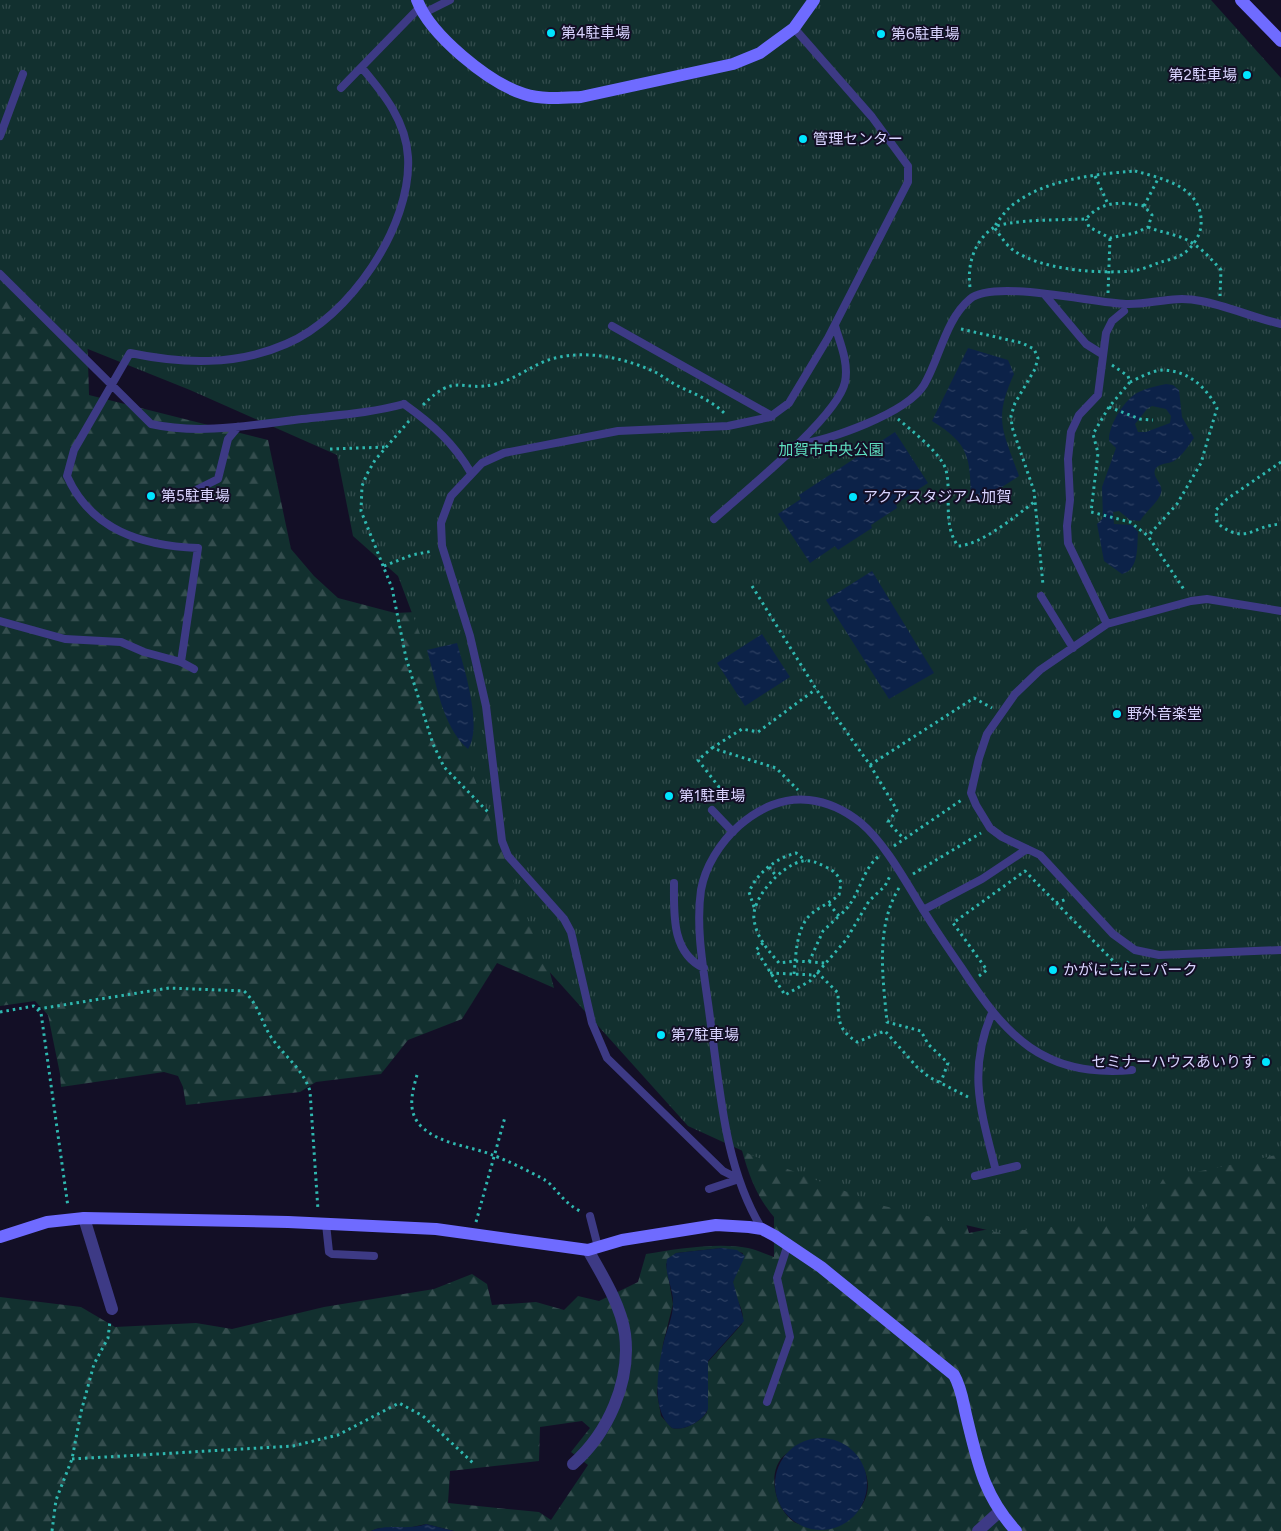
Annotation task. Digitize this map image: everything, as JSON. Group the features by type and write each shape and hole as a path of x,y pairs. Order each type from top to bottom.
{"street":[{"path":"420,7 440,34 492,79 524,94 541,98 581,97 733,64 760,54 794,28 814,0"},
{"path":"1242,0 1281,41"},
{"path":"84,1218 112,1309"},
{"path":"0,1237 48,1222 84,1218 322,1223 436,1229 593,1249 622,1240 716,1225 738,1225 762,1229 821,1266 954,1375 962,1391 981,1472 999,1512 1016,1531"},
{"path":"573,1464 590,1449 604,1427 622,1385 625,1362 625,1334 593,1249"},
{"path":"978,1531 999,1512"}],"lane":[{"path":"341,88 420,7 450,0"},
{"path":"739,1179 722,1171 607,1058 592,1023 571,932 564,919 508,856 498,822 493,753 484,697 470,636 442,548 441,523 451,496 471,473 482,463 504,453 618,431 754,422 772,416 789,403 835,326 908,182 908,166 872,117 794,28"},
{"path":"182,662 198,548 150,543 120,531 95,516 75,495 67,476 74,450 130,353 169,361 202,362 235,359 288,344 320,324 357,287 377,260 394,229 404,203 408,156 401,126 390,100 362,68"},
{"path":"0,136 22,74"},
{"path":"0,274 151,424 176,429 238,427 378,411 404,404 441,432 455,447 471,473"},
{"path":"796,445 831,436 891,414 909,401 923,386 951,325 971,298 990,292 1009,290 1097,302 1127,304 1170,298 1201,301 1281,324"},
{"path":"1046,295 1086,344 1102,355"},
{"path":"1107,624 1068,543 1066,526 1070,500 1068,459 1071,432 1080,415 1098,395 1106,333 1112,321 1124,311"},
{"path":"612,326 772,416"},
{"path":"714,519 811,431 845,383 846,365 835,326"},
{"path":"194,491 218,479 228,439 238,427"},
{"path":"1041,596 1073,648"},
{"path":"1281,611 1215,600 1191,600 1107,624 1040,670 1015,694 987,734 976,765 971,792 976,805 990,828 1040,855 1113,934 1135,950 1159,955 1281,950"},
{"path":"0,621 65,639 121,642 144,652 182,662 194,669"},
{"path":"762,1229 752,1213 739,1179 727,1134 704,968 699,914 702,888 710,863 733,832 762,810 782,803 807,799 845,812 862,824 895,865 971,983 992,1013 1006,1028 1032,1051 1057,1062 1092,1070 1132,1070"},
{"path":"712,810 733,832"},
{"path":"923,910 982,879 1027,849"},
{"path":"674,883 674,923 681,947 692,962 704,968"},
{"path":"992,1013 982,1038 978,1056 978,1102 996,1171"},
{"path":"976,1176 1017,1166"},
{"path":"710,1189 739,1179"},
{"path":"590,1216 593,1249"},
{"path":"322,1223 329,1252 332,1254 374,1256"},
{"path":"767,1402 790,1337 777,1278 788,1244"}],"path":[{"path":"971,298 969,277 972,258 981,241 1006,211 1030,194 1044,187 1095,176 1135,171 1180,185 1190,192 1198,206 1201,218 1200,231 1193,244 1183,254 1134,271 1078,270 1030,258 1015,251 1004,242 994,227"},
{"path":"1095,176 1108,204"},
{"path":"1144,206 1159,177"},
{"path":"994,227 1011,223 1086,219 1098,208 1108,204 1130,203 1144,206 1152,215 1148,227"},
{"path":"1086,219 1089,227 1110,238 1135,233 1148,227 1175,235 1193,244 1207,254 1221,270 1220,307"},
{"path":"1108,302 1110,238"},
{"path":"951,325 970,332 1006,338 1034,349 1038,358 1035,369 1015,403 1011,416 1012,428 1034,491 1044,579 1041,596"},
{"path":"420,408 441,389 453,385 491,386 502,383 552,359 580,355 617,358 656,372 672,383 707,400 736,424"},
{"path":"1102,355 1128,376 1130,382"},
{"path":"1148,536 1177,504 1201,464 1217,408 1209,392 1187,376 1162,370 1130,382 1110,407 1093,434 1098,454 1091,512 1130,522 1148,536 1191,600"},
{"path":"1110,407 1140,420 1153,420"},
{"path":"414,414 367,474 360,497 361,511 392,588 408,664 433,744 444,767 498,822"},
{"path":"891,414 940,459 946,469 949,528 958,546 967,546 978,540 1035,502"},
{"path":"330,449 387,447"},
{"path":"1281,462 1227,499 1216,510 1217,523 1229,533 1240,536 1281,524"},
{"path":"384,566 412,555 442,548"},
{"path":"752,586 816,689 870,765 897,810 888,822 904,839"},
{"path":"712,810 719,787 698,760 712,748 742,730 758,732 816,689"},
{"path":"870,765 974,698 1001,713"},
{"path":"712,748 776,768 807,799"},
{"path":"809,962 823,931 839,916 859,890 868,867 885,852 971,792"},
{"path":"885,1031 887,1022 883,965 886,926 893,898 905,879 990,828"},
{"path":"755,908 749,892 752,884 769,867 796,853 806,861"},
{"path":"794,974 796,961 802,927 810,915 829,904 839,895 841,882 839,876 834,871 815,862 806,861 792,865 777,877 757,899 753,918 763,943 779,963 796,961 825,963"},
{"path":"763,943 756,950 785,995 810,982 846,940 869,901 885,886 895,865"},
{"path":"769,867 777,877"},
{"path":"971,983 987,970 953,923 1024,871 1123,971 1135,950"},
{"path":"829,904 839,916"},
{"path":"770,973 816,973 838,993 840,1022 844,1034 857,1042 885,1031"},
{"path":"0,1012 34,1006 38,1009 169,988 244,991 254,1000 271,1037 307,1081 310,1091 322,1223"},
{"path":"38,1009 48,1058 52,1101 71,1220"},
{"path":"887,1022 920,1030 928,1044 948,1063 940,1082"},
{"path":"885,1031 917,1068 978,1102"},
{"path":"417,1075 410,1101 414,1115 422,1128 438,1137 494,1156 548,1182 568,1205 590,1216"},
{"path":"473,1234 505,1117"},
{"path":"52,1531 56,1500 72,1459 80,1412 94,1364 108,1338 112,1309"},
{"path":"72,1459 293,1446 338,1435 399,1403 423,1416 473,1463"}],"green space":[{"name":"加賀市中央公園","path":"0,0 1211,0 1281,78 1281,1154 1163,1179 1132,1231 1092,1222 1000,1233 884,1206 756,1157 688,1126 546,968 398,576 353,536 337,455 190,390 28,325 0,287"},
{"path":"0,189 87,328 89,395 268,440 291,549 314,576 338,598 395,613 438,611 540,934 554,988 497,963 462,1019 408,1040 381,1074 316,1082 300,1092 186,1105 183,1087 178,1076 164,1072 61,1087 48,1015 35,1001 0,1006"},
{"path":"740,1143 946,1162 969,1233 1005,1226 1054,1202 1281,1145 1281,1531 454,1531 426,1524 403,1529 379,1528 371,1531 0,1531 0,1297 81,1307 115,1327 196,1323 232,1329 324,1307 434,1289 472,1274 487,1284 492,1305 536,1302 564,1310 578,1296 599,1301 638,1282 646,1254 683,1248 736,1246 774,1257 774,1217 757,1191","holes":["722,1248 743,1253 733,1283 734,1292 743,1314 742,1324 708,1362 707,1412 692,1425 677,1429 672,1428 661,1416 657,1393 663,1344 673,1304 666,1264 676,1253","582,1421 590,1428 571,1452 588,1465 551,1520 539,1512 448,1503 450,1471 539,1461 540,1427","820,1438 832,1441 852,1453 860,1462 868,1484 867,1495 861,1507 840,1523 827,1528 801,1525 787,1516 778,1499 774,1479 780,1461 786,1454"]}],"water":[{"path":"968,348 1008,360 1014,374 1002,414 1005,436 1019,476 977,503 971,500 970,473 961,445 945,429 932,421"},
{"path":"1166,384 1173,385 1179,390 1182,417 1194,438 1177,459 1156,468 1155,474 1161,486 1161,493 1157,501 1140,521 1130,520 1119,511 1113,512 1114,524 1132,525 1138,532 1134,563 1128,572 1122,574 1104,561 1097,524 1103,518 1102,487 1116,448 1109,441 1109,435 1114,420 1128,400 1142,391","holes":["1152,406 1166,409 1171,416 1170,423 1146,432 1138,432 1135,424 1147,409"]},
{"name":"アクアスタジアム加賀","path":"895,432 928,483 896,504 897,508 871,525 872,528 838,550 835,546 810,563 778,514 801,499 799,495"},
{"path":"872,571 934,673 889,699 826,600"},
{"path":"762,634 790,677 745,706 717,663"},
{"path":"457,643 468,681 473,712 474,727 468,749 459,740 446,716 427,650"},
{"path":"722,1248 737,1250 745,1256 733,1282 744,1321 708,1361 708,1409 706,1413 693,1424 677,1429 672,1428 665,1420 658,1400 658,1375 664,1341 673,1309 673,1298 666,1265 667,1259 676,1253"},
{"path":"821,1438 839,1441 854,1451 864,1466 867,1484 864,1502 854,1517 839,1527 821,1530 803,1527 788,1517 778,1502 775,1484 778,1466 788,1451 803,1441"},
{"path":"426,1524 454,1531 371,1531 384,1528 412,1527"}],"place":[{"name":"第4駐車場","path":"551,33"},
{"name":"第6駐車場","path":"881,34"},
{"name":"第2駐車場","path":"1247,75"},
{"name":"管理センター","path":"803,139"},
{"name":"第5駐車場","path":"151,496"},
{"name":"アクアスタジアム加賀","path":"853,497"},
{"name":"野外音楽堂","path":"1117,714"},
{"name":"第1駐車場","path":"669,796"},
{"name":"かがにこにこパーク","path":"1053,970"},
{"name":"第7駐車場","path":"661,1035"},
{"name":"セミナーハウスあいりす","path":"1266,1062"}]}
